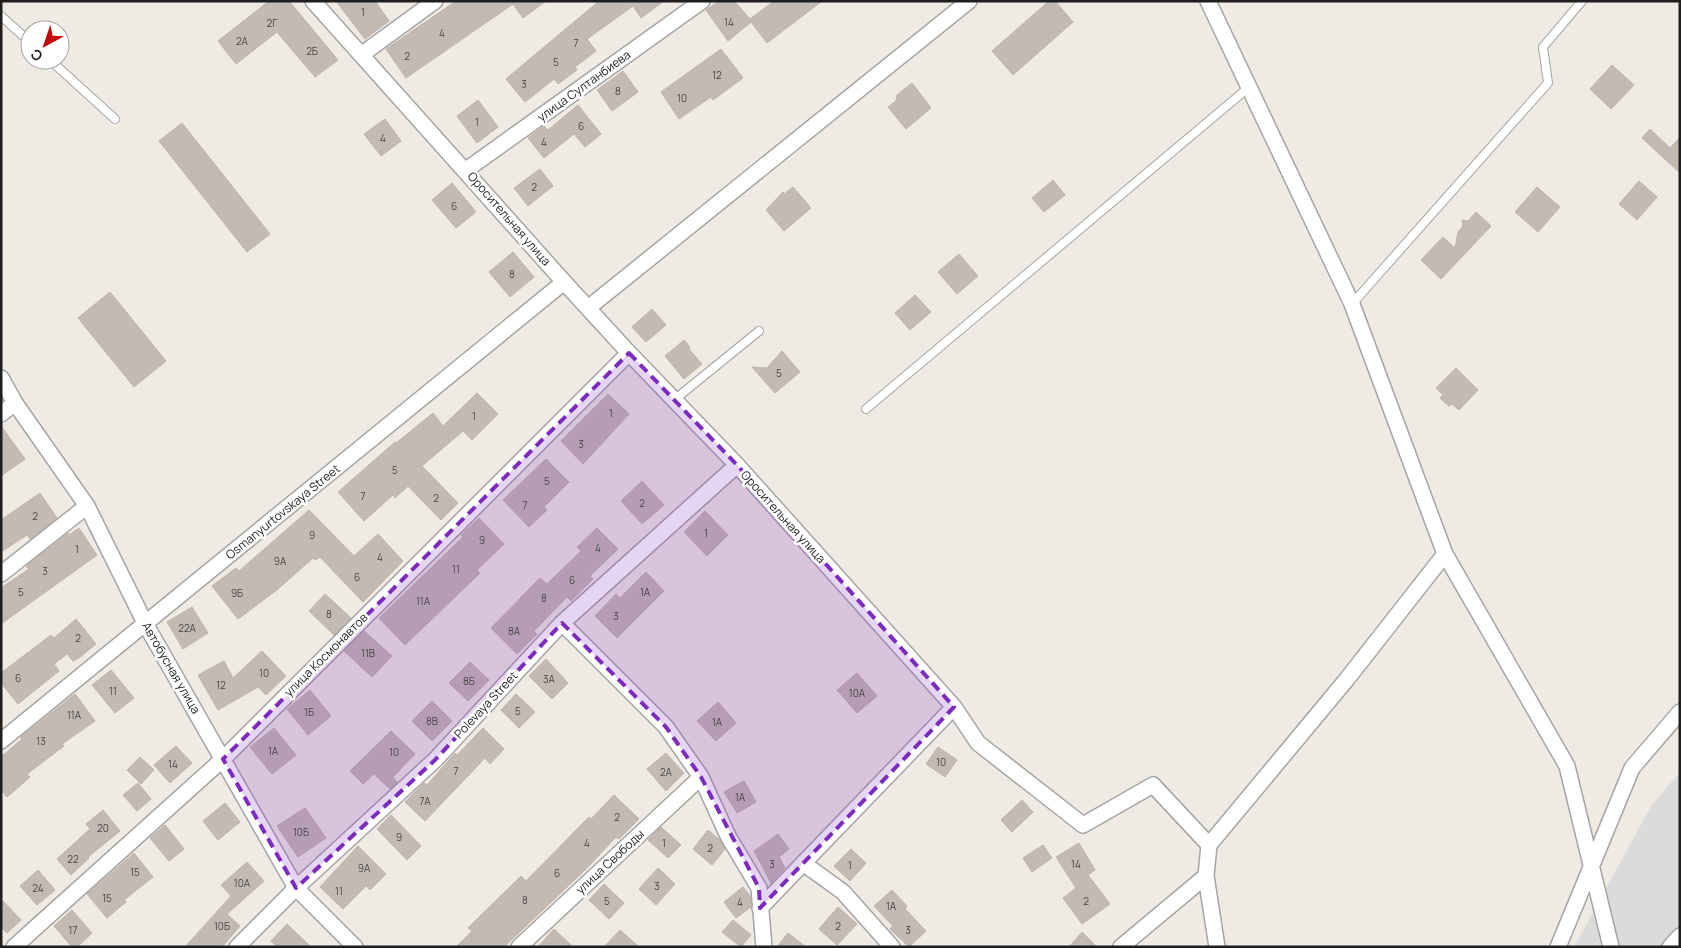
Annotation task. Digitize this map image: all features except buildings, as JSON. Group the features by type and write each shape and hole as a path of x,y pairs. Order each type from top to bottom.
{"street":[{"name":"Оросительная улица","path":"313,1 466,170 564,282 629,353 737,465 954,707 978,743 1083,825 1153,785 1209,845"},
{"path":"361,55 435,1"},
{"name":"улица Султанбиева","path":"466,170 702,1"},
{"path":"588,308 969,1"},
{"path":"1208,1 1352,304 1444,554 1567,766 1611,947"},
{"name":"Osmanyurtovskaya Street","path":"1,741 146,625 564,282"},
{"name":"улица Космонавтов","path":"14,947 222,758 629,353"},
{"name":"Автобусная улица","path":"1,378 15,403 87,506 146,625 296,888 355,947"},
{"path":"1,414 15,403"},
{"name":"Polevaya Street","path":"237,947 296,888 435,760 562,623 737,465"},
{"path":"1,574 87,506"},
{"path":"1217,947 1206,876 1209,845 1347,680 1444,554"},
{"path":"562,623 666,728 701,777 728,836 758,888 764,947"},
{"path":"760,908 954,707"},
{"path":"1558,947 1632,768 1680,712"},
{"name":"улица Свободы","path":"519,947 701,777"},
{"path":"803,863 843,892 892,947"},
{"path":"1121,947 1206,876"},
{"path":"1670,947 1680,936"}],"lane":[{"path":"1352,304 1548,83 1542,47 1582,1"},
{"path":"1,16 20,33"},
{"path":"61,70 115,119"},
{"path":"866,409 1248,88"},
{"path":"674,400 760,331"}],"highlighted area":[{"path":"629,353 737,465 954,707 760,908 759,888 701,777 666,727 562,623 435,760 296,888 223,759"}],"shaded area":[{"path":"1680,772 1680,947 1574,947 1651,806"}]}
